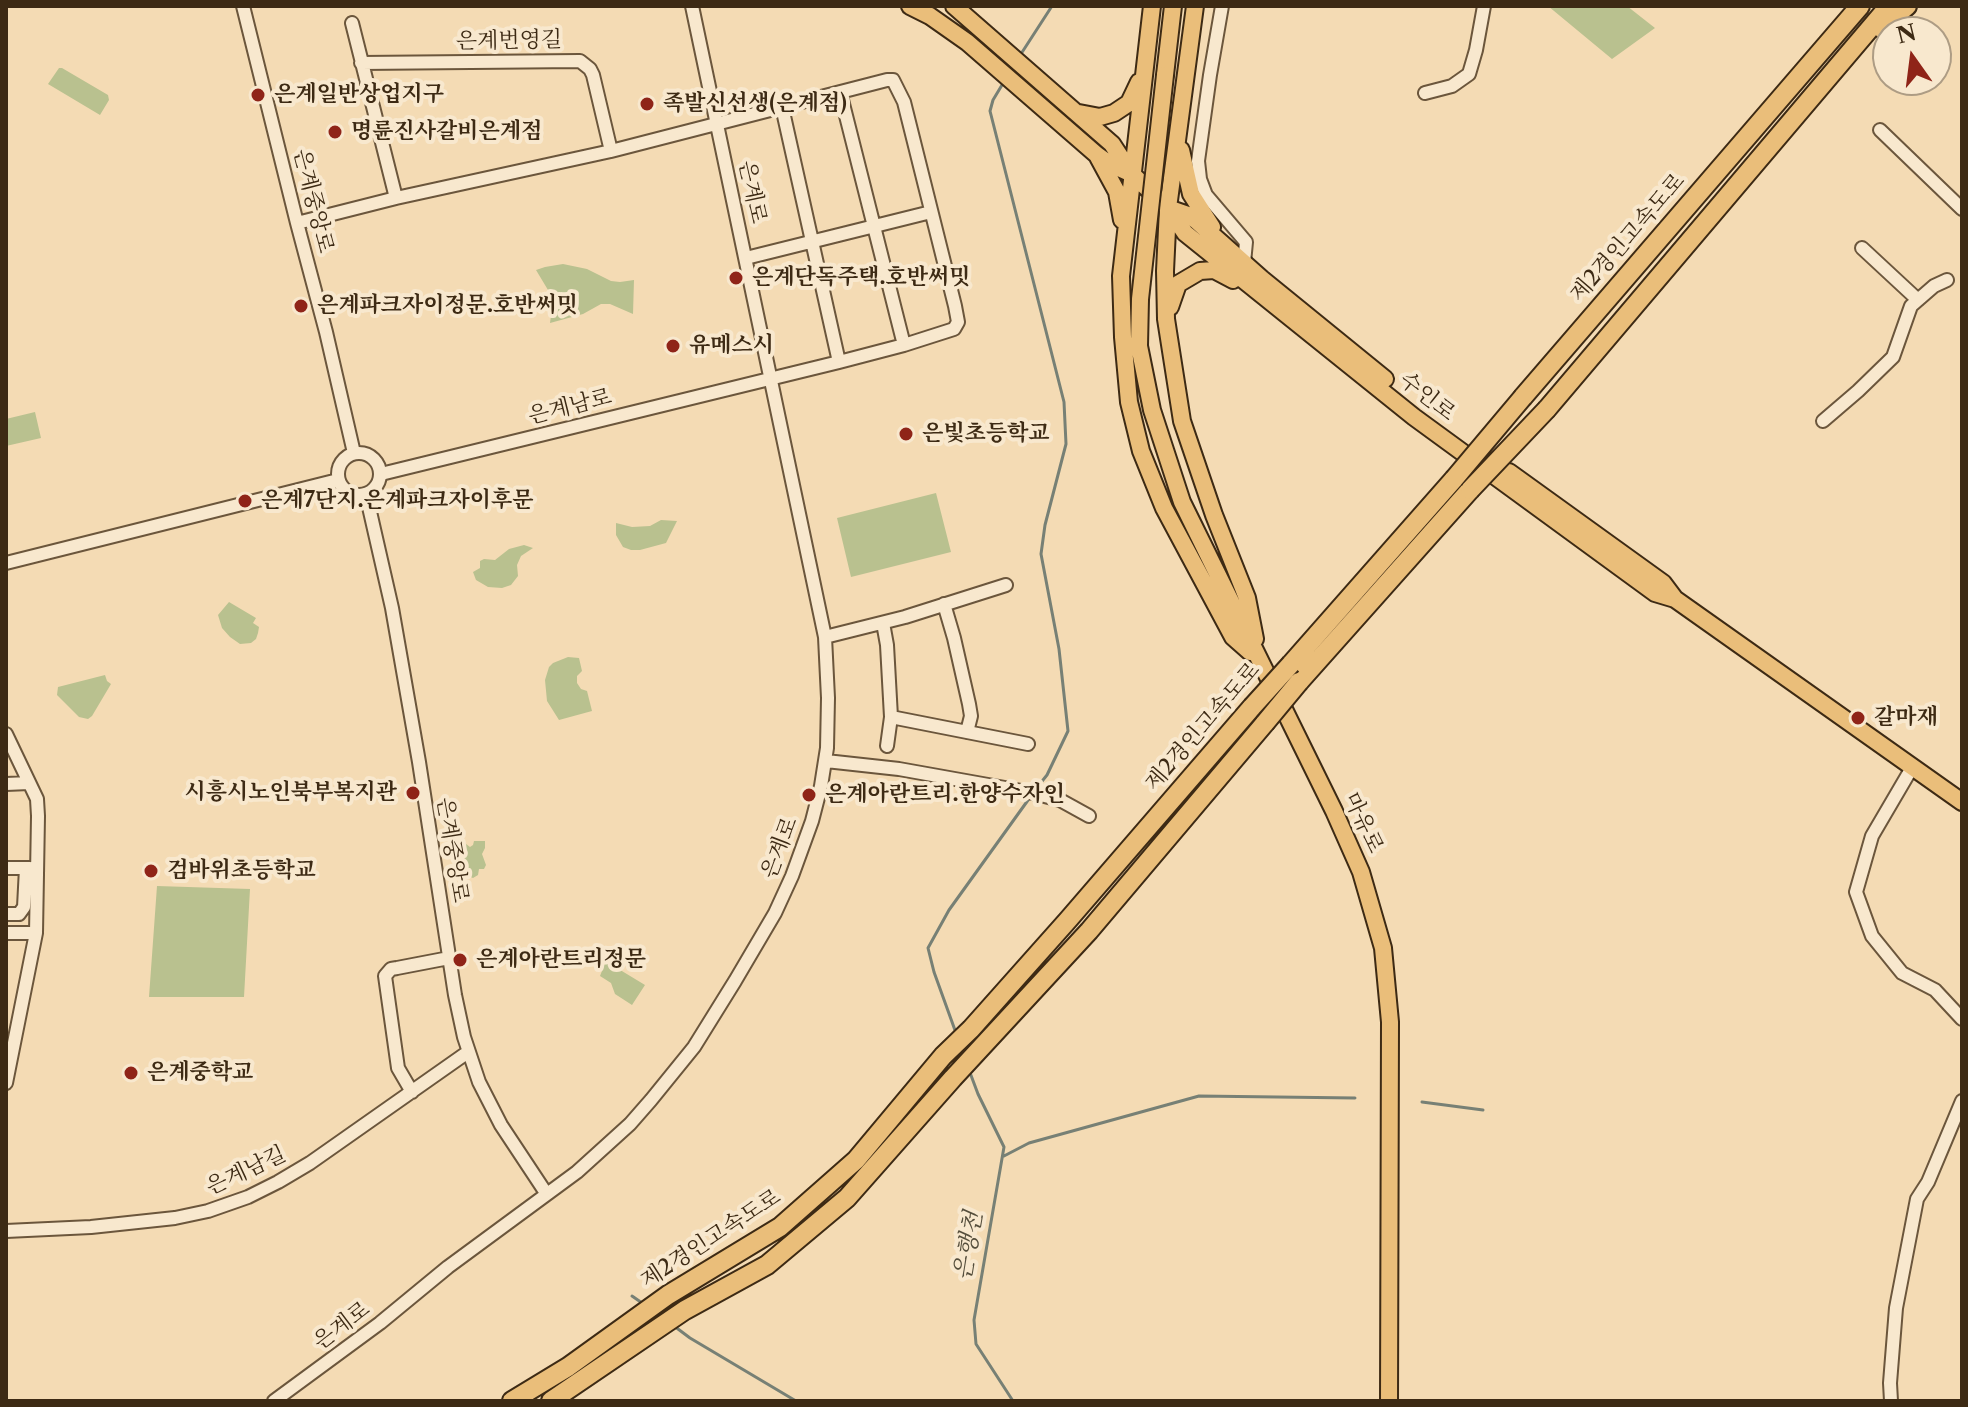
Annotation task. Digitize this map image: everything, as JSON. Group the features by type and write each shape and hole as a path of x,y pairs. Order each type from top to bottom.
{"highway":[{"name":"제2경인고속도로","path":"551,1401 685,1310 767,1265 847,1198 1089,931 1299,682 1470,490 1547,409 1889,6"},
{"path":"1842,61 1907,6"},
{"name":"제2경인고속도로","path":"512,1401 568,1367 668,1295 780,1227 856,1160 943,1056 971,1029 1454,479 1854,10"}],"main road":[{"name":"수인로","path":"910,6 967,42 1097,155 1132,174"},
{"name":"수인로","path":"954,6 1112,144 1132,174 1168,208 1185,233 1414,417 1655,593 1675,599"},
{"path":"1152,6 1121,276 1129,402 1141,451 1164,508 1233,637 1259,660"},
{"name":"마유로","path":"1173,6 1140,299 1139,346 1152,410 1182,502 1334,811 1361,872 1383,948 1390,1022 1389,1401"},
{"path":"1195,6 1168,208 1166,320 1182,421 1247,598 1259,660"},
{"path":"1077,113 1100,117 1114,113 1129,103 1145,70"},
{"path":"1178,139 1191,194 1221,242"},
{"path":"1097,155 1117,192 1124,254"},
{"name":"수인로","path":"1168,208 1191,216 1424,411 1663,583 1675,599 1962,802"},
{"path":"1166,320 1178,284 1200,271 1214,270 1271,301"}],"street":[{"name":"은계중앙로","path":"243,6 354,453"},
{"name":"은계로","path":"274,1401 577,1172 630,1124 671,1077 700,1036 775,913 812,821 826,761 828,698 825,637 692,6"},
{"path":"1222,6 1198,161 1206,195 1246,242 1244,263"},
{"path":"1425,93 1452,86 1469,74 1484,6"},
{"path":"352,23 396,198"},
{"name":"은계번영길","path":"361,63 580,61 593,75 611,151"},
{"path":"297,223 611,151 893,80 904,102 931,212 746,258"},
{"path":"840,92 904,345"},
{"path":"782,107 839,362"},
{"path":"1880,130 1962,209"},
{"name":"은계남로","path":"381,474 950,332 957,326 956,314 931,212"},
{"path":"1862,248 1918,300"},
{"path":"1823,421 1893,357 1911,306 1934,286 1947,280"},
{"path":"361,452 373,457 381,474 376,486 366,494 352,494 338,480 342,460 361,452"},
{"path":"6,563 338,480"},
{"name":"은계중앙로","path":"366,494 392,608 455,995 468,1052 501,1125 546,1193"},
{"path":"825,637 883,623 1006,585"},
{"path":"944,604 969,704 971,716 967,732"},
{"path":"883,623 891,717 887,746"},
{"path":"891,717 1028,744"},
{"path":"6,734 37,799 38,816 24,907 19,914 6,914"},
{"path":"826,761 899,769 1033,793 1060,800 1089,816"},
{"path":"6,765 26,777"},
{"path":"1913,766 1872,836 1856,892 1872,936 1902,973 1935,990 1962,1019"},
{"path":"6,784 26,777"},
{"path":"6,868 31,868"},
{"path":"6,1082 36,933 31,868"},
{"path":"6,933 36,933"},
{"path":"412,1092 398,1068 385,976 391,969 449,958"},
{"name":"은계남길","path":"6,1231 175,1218 248,1197 320,1156 468,1052"},
{"path":"1891,1401 1896,1308 1917,1199 1928,1182 1962,1101"}],"green space":[{"path":"1548,6 1627,6 1655,28 1612,59"},
{"path":"59,68 108,95 109,100 100,115 48,84"},
{"path":"563,264 587,269 611,281 634,280 633,314 610,304 601,304 583,314 550,323 551,295 536,270"},
{"path":"35,412 41,438 6,446 6,419"},
{"path":"936,493 951,552 851,577 837,518"},
{"path":"661,520 677,521 666,543 631,550 623,547 616,535 616,523 632,527 650,526"},
{"path":"524,545 533,548 521,556 517,565 518,576 511,585 488,587 476,580 473,572 480,568 480,561 495,560 509,549"},
{"path":"229,602 256,618 253,623 259,627 258,633 251,643 240,644 222,628 218,615"},
{"path":"568,657 579,658 582,671 577,676 577,683 587,691 592,711 559,720 547,701 545,680 553,663"},
{"path":"105,675 111,684 88,719 79,717 57,695 58,687"},
{"path":"462,841 470,847 474,841 485,841 482,854 486,865 473,878 468,876 467,871 460,870 453,857"},
{"path":"157,886 250,889 244,997 149,997"},
{"path":"607,962 645,985 632,1005 615,994 611,983 600,976"}],"waterway":[{"path":"1019,57 1052,6"},
{"path":"1005,80 990,111 1064,402 1066,444 1045,525 1041,554 1059,649 1068,731 1047,775 1035,790"},
{"path":"956,1033 928,948 949,910 1031,796"},
{"name":"은행천","path":"969,1070 1004,1147 974,1320 976,1344 1013,1401"},
{"path":"1004,1156 1029,1143 1199,1096 1355,1098"},
{"path":"1422,1102 1483,1110"},
{"path":"632,1296 645,1305"},
{"path":"674,1326 796,1401"}],"place":[{"name":"은계일반상업지구","path":"258,95"},
{"name":"족발신선생(은계점)","path":"647,104"},
{"name":"명륜진사갈비은계점","path":"335,132"},
{"name":"은계단독주택.호반써밋","path":"736,278"},
{"name":"은계파크자이정문.호반써밋","path":"301,306"},
{"name":"유메스시","path":"673,346"},
{"name":"은빛초등학교","path":"906,434"},
{"name":"은계7단지.은계파크자이후문","path":"245,501"},
{"name":"갈마재","path":"1858,718"},
{"name":"시흥시노인북부복지관","path":"413,793"},
{"name":"은계아란트리.한양수자인","path":"809,795"},
{"name":"검바위초등학교","path":"151,871"},
{"name":"은계아란트리정문","path":"460,960"},
{"name":"은계중학교","path":"131,1073"}]}
